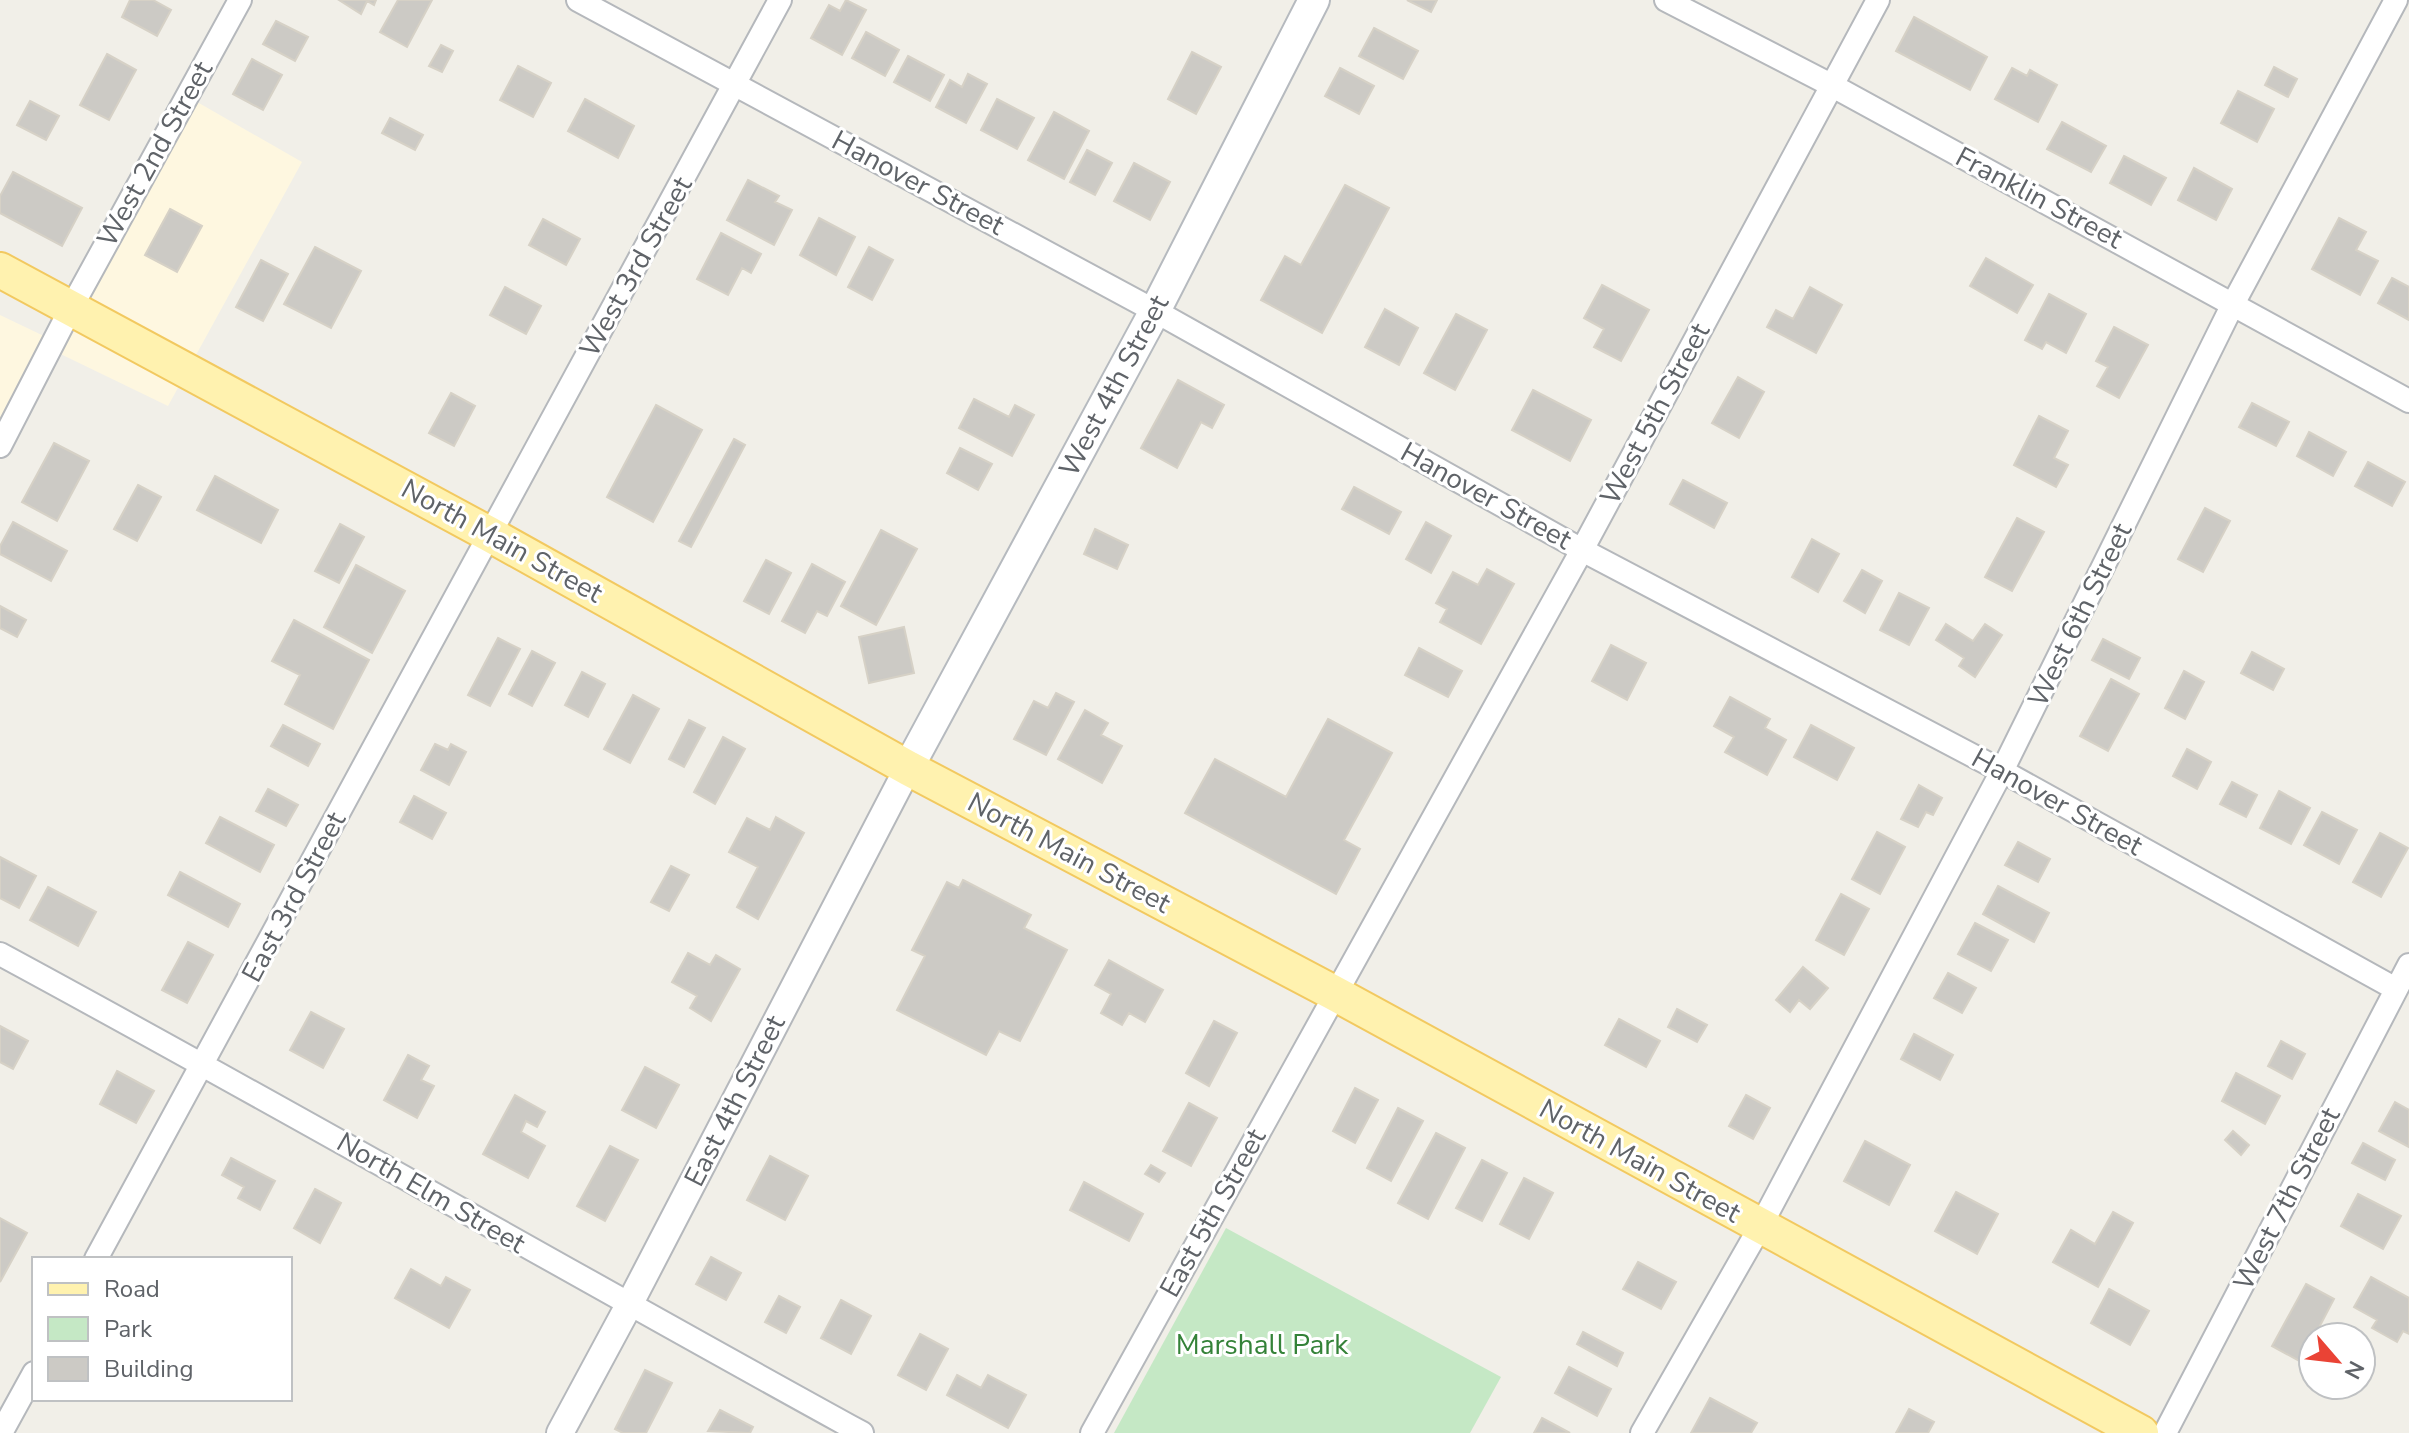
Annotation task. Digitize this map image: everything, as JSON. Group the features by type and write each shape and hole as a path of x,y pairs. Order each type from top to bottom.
{"main road":[{"name":"West 4th Street","path":"908,768 1155,311 1314,0"},
{"name":"North Main Street","path":"0,270 489,534 908,768 1334,993 2141,1433"}],"street":[{"name":"West 2nd Street","path":"0,446 71,308 240,0"},
{"name":"Hanover Street","path":"578,0 1155,311 1582,550 2002,771 2396,989"},
{"name":"West 3rd Street","path":"489,534 780,0"},
{"name":"Franklin Street","path":"1666,0 1831,85 2409,401"},
{"name":"West 5th Street","path":"1334,993 1582,550 1878,0"},
{"name":"West 6th Street","path":"1642,1433 1760,1227 2002,771 2233,304 2396,0"},
{"name":"East 3rd Street","path":"97,1257 489,534"},
{"name":"East 4th Street","path":"560,1433 908,768"},
{"name":"North Elm Street","path":"0,954 204,1064 862,1433"},
{"name":"West 7th Street","path":"2165,1433 2409,965"},
{"name":"East 5th Street","path":"1092,1433 1334,993"},
{"path":"1,1433 32,1377"}],"shaded area":[{"path":"178,91 302,162 168,406 44,346 0,429 0,315 46,337"}],"green space":[{"name":"Marshall Park","path":"1226,1228 1501,1377 1470,1433 1114,1433"}],"building":[{"path":"130,0 153,0 171,10 157,36 122,17"},
{"path":"339,0 376,0 374,5 367,1 361,14"},
{"path":"398,0 432,0 407,47 380,32"},
{"path":"846,0 866,10 842,55 811,38 829,5 840,11"},
{"path":"1407,0 1437,0 1431,12"},
{"path":"1914,17 1987,57 1970,90 1896,51"},
{"path":"276,21 308,37 295,61 263,44"},
{"path":"1374,28 1418,51 1403,79 1359,56"},
{"path":"866,32 899,50 885,76 852,58"},
{"path":"441,45 453,51 442,72 429,66"},
{"path":"1192,52 1221,67 1196,114 1168,99"},
{"path":"107,54 136,70 109,120 80,105"},
{"path":"908,56 944,75 930,101 894,82"},
{"path":"252,59 282,75 263,110 233,94"},
{"path":"518,66 551,83 533,117 500,100"},
{"path":"2274,67 2297,79 2288,97 2265,85"},
{"path":"1340,68 1374,86 1359,114 1325,96"},
{"path":"2012,68 2027,76 2030,70 2057,85 2038,122 1995,99"},
{"path":"968,74 987,84 966,123 936,107 950,80 962,87"},
{"path":"2238,91 2274,109 2257,142 2221,123"},
{"path":"585,99 634,126 618,158 568,131"},
{"path":"997,99 1034,118 1017,149 981,130"},
{"path":"30,101 59,116 46,140 17,125"},
{"path":"1054,112 1089,131 1064,179 1028,160"},
{"path":"390,118 423,135 415,150 382,133"},
{"path":"2062,122 2106,146 2091,172 2047,149"},
{"path":"1087,150 1112,163 1095,195 1070,182"},
{"path":"2124,156 2166,178 2151,205 2110,183"},
{"path":"1134,163 1170,182 1150,220 1114,201"},
{"path":"2194,168 2232,189 2216,220 2178,200"},
{"path":"13,172 82,208 62,246 0,213 0,196"},
{"path":"748,180 779,196 775,202 792,210 774,245 727,220"},
{"path":"1345,185 1389,208 1322,333 1261,300 1285,256 1301,265"},
{"path":"170,209 202,226 177,272 145,255"},
{"path":"819,218 855,237 836,275 800,255"},
{"path":"2339,218 2366,232 2356,250 2378,261 2360,295 2312,269"},
{"path":"543,219 580,239 566,265 529,245"},
{"path":"721,233 761,254 751,273 742,268 728,295 697,279"},
{"path":"315,247 361,271 331,328 284,304"},
{"path":"869,247 893,260 872,300 848,287"},
{"path":"1986,258 2033,285 2017,313 1970,286"},
{"path":"261,260 288,274 263,321 236,307"},
{"path":"2392,278 2409,287 2409,320 2378,303"},
{"path":"1602,285 1649,310 1621,361 1594,347 1604,329 1584,318"},
{"path":"505,287 541,306 526,334 490,315"},
{"path":"1810,287 1842,305 1816,353 1767,327 1776,310 1793,319"},
{"path":"2049,294 2086,314 2066,353 2046,342 2042,349 2025,340"},
{"path":"1385,309 1418,328 1399,365 1365,347"},
{"path":"1456,314 1487,330 1455,390 1424,373"},
{"path":"2114,327 2148,345 2119,398 2097,386 2108,367 2096,361"},
{"path":"1738,377 1764,392 1739,438 1712,423"},
{"path":"1178,380 1224,405 1212,428 1201,422 1177,468 1141,448"},
{"path":"1533,390 1591,420 1570,461 1512,430"},
{"path":"451,393 475,406 454,446 429,433"},
{"path":"974,399 1009,417 1015,405 1034,415 1012,456 959,428"},
{"path":"2252,403 2289,422 2276,446 2239,427"},
{"path":"656,405 702,430 653,522 607,497"},
{"path":"2039,416 2068,431 2054,458 2068,465 2056,487 2014,465"},
{"path":"2309,432 2346,452 2333,476 2297,456"},
{"path":"734,439 745,445 691,547 679,541"},
{"path":"54,443 89,461 57,521 22,502"},
{"path":"960,448 992,464 978,490 947,473"},
{"path":"2368,462 2405,482 2392,506 2355,486"},
{"path":"215,476 278,510 261,543 197,510"},
{"path":"1683,480 1727,503 1714,528 1670,504"},
{"path":"138,485 161,497 137,541 114,529"},
{"path":"1354,487 1401,512 1389,534 1342,509"},
{"path":"2205,508 2230,521 2203,572 2178,559"},
{"path":"2017,518 2044,532 2012,591 1985,577"},
{"path":"13,522 67,551 51,581 0,554 0,546"},
{"path":"1426,522 1451,536 1431,573 1406,559"},
{"path":"340,524 364,537 339,583 315,571"},
{"path":"1095,529 1128,545 1117,569 1084,554"},
{"path":"881,530 917,549 876,625 841,606"},
{"path":"1812,539 1839,554 1818,592 1792,577"},
{"path":"766,560 791,573 769,614 744,601"},
{"path":"812,564 845,582 827,616 817,611 805,633 782,621"},
{"path":"356,565 405,591 372,653 324,627"},
{"path":"1487,569 1514,584 1481,644 1440,622 1447,609 1436,603 1453,572 1478,585"},
{"path":"1862,570 1882,581 1865,613 1844,601"},
{"path":"1899,593 1929,608 1909,645 1880,630"},
{"path":"0,606 26,620 17,637 0,628"},
{"path":"294,620 369,660 333,729 285,704 300,675 272,661"},
{"path":"1946,624 1973,641 1985,624 2002,635 1975,677 1959,666 1964,658 1936,640"},
{"path":"904,627 914,673 869,683 859,637"},
{"path":"498,638 520,649 490,706 468,695"},
{"path":"2103,639 2140,658 2129,679 2092,660"},
{"path":"1611,645 1646,663 1627,700 1592,681"},
{"path":"1419,648 1462,671 1448,697 1405,675"},
{"path":"532,651 555,663 532,706 509,694"},
{"path":"2252,652 2284,669 2273,690 2241,673"},
{"path":"2184,671 2204,682 2185,719 2165,708"},
{"path":"582,672 605,684 588,717 565,705"},
{"path":"2111,679 2139,694 2108,751 2080,736"},
{"path":"1056,693 1074,702 1046,755 1014,739 1034,701 1048,708"},
{"path":"633,695 659,709 630,763 604,749"},
{"path":"1730,697 1770,719 1765,728 1786,740 1767,775 1725,752 1734,737 1714,726"},
{"path":"1085,710 1108,723 1101,735 1122,746 1102,783 1058,759"},
{"path":"1328,719 1392,753 1344,840 1360,849 1336,894 1185,813 1215,759 1286,797"},
{"path":"689,720 705,728 684,767 669,759"},
{"path":"283,725 320,744 308,766 271,746"},
{"path":"1811,725 1854,748 1837,780 1794,757"},
{"path":"723,737 745,749 715,804 694,792"},
{"path":"435,744 448,750 451,744 466,752 449,785 421,770"},
{"path":"2187,749 2211,762 2197,789 2173,776"},
{"path":"2232,782 2257,795 2246,817 2220,804"},
{"path":"1919,785 1942,798 1933,815 1926,812 1918,827 1901,819"},
{"path":"268,789 298,805 286,826 256,811"},
{"path":"2279,791 2310,808 2291,844 2260,828"},
{"path":"414,796 446,813 432,839 400,822"},
{"path":"2322,812 2357,830 2339,864 2304,845"},
{"path":"220,817 274,845 260,872 206,843"},
{"path":"776,817 804,833 758,919 737,907 758,867 729,852 747,818 770,830"},
{"path":"1877,832 1905,847 1880,894 1852,879"},
{"path":"2380,833 2408,848 2381,897 2353,882"},
{"path":"2018,842 2050,859 2038,882 2005,865"},
{"path":"0,857 36,876 19,908 0,898"},
{"path":"671,866 689,875 669,911 651,902"},
{"path":"180,872 240,904 228,927 168,895"},
{"path":"963,880 1031,915 1024,928 1067,950 1020,1041 999,1031 986,1055 897,1010 925,956 912,950 947,882 959,888"},
{"path":"1998,886 2049,913 2034,942 1983,914"},
{"path":"48,887 96,912 78,946 30,920"},
{"path":"1841,894 1869,909 1844,955 1816,940"},
{"path":"1975,923 2008,940 1991,971 1958,954"},
{"path":"188,942 213,955 187,1003 162,990"},
{"path":"688,953 710,965 716,955 740,969 711,1021 690,1008 697,996 672,982"},
{"path":"1109,960 1163,990 1145,1022 1129,1013 1122,1025 1101,1013 1111,994 1095,985"},
{"path":"1803,967 1828,988 1810,1009 1799,1000 1790,1012 1776,1000"},
{"path":"1948,973 1976,988 1962,1013 1934,998"},
{"path":"1677,1009 1707,1025 1697,1042 1668,1027"},
{"path":"311,1012 344,1029 323,1068 290,1050"},
{"path":"1619,1019 1660,1041 1646,1067 1605,1045"},
{"path":"1214,1021 1237,1033 1209,1086 1186,1073"},
{"path":"0,1026 28,1041 13,1069 0,1062"},
{"path":"1914,1034 1953,1055 1940,1080 1901,1059"},
{"path":"2281,1041 2305,1054 2292,1079 2268,1066"},
{"path":"408,1055 429,1066 421,1080 434,1086 417,1118 384,1100"},
{"path":"645,1067 679,1085 656,1128 622,1110"},
{"path":"117,1071 154,1091 136,1123 100,1104"},
{"path":"2236,1073 2280,1096 2265,1124 2222,1101"},
{"path":"1355,1088 1378,1100 1355,1143 1333,1131"},
{"path":"515,1095 545,1112 537,1127 526,1121 521,1132 545,1146 528,1178 483,1154"},
{"path":"1746,1095 1770,1108 1753,1139 1729,1126"},
{"path":"2395,1102 2409,1110 2409,1147 2379,1131"},
{"path":"1189,1103 1217,1118 1191,1166 1163,1151"},
{"path":"1398,1108 1423,1121 1391,1181 1367,1168"},
{"path":"2233,1131 2249,1145 2241,1155 2225,1140"},
{"path":"1436,1133 1465,1148 1428,1219 1398,1203"},
{"path":"1865,1141 1910,1165 1889,1205 1844,1181"},
{"path":"2363,1143 2395,1160 2385,1180 2352,1163"},
{"path":"610,1146 638,1160 605,1221 577,1206"},
{"path":"770,1156 808,1176 785,1220 747,1200"},
{"path":"231,1158 275,1181 260,1210 238,1198 244,1187 222,1175"},
{"path":"1482,1160 1507,1173 1482,1221 1456,1208"},
{"path":"1151,1165 1165,1173 1159,1182 1145,1174"},
{"path":"1524,1178 1553,1193 1529,1239 1500,1224"},
{"path":"1084,1182 1143,1214 1129,1241 1070,1210"},
{"path":"315,1189 341,1203 320,1243 294,1228"},
{"path":"1956,1192 1998,1214 1977,1254 1935,1231"},
{"path":"2358,1194 2401,1216 2383,1249 2341,1226"},
{"path":"2113,1212 2133,1223 2098,1287 2053,1262 2071,1230 2095,1244"},
{"path":"0,1218 27,1233 0,1282"},
{"path":"711,1257 741,1273 726,1300 696,1284"},
{"path":"1638,1262 1676,1282 1661,1309 1623,1289"},
{"path":"411,1269 441,1286 446,1277 470,1290 449,1328 395,1298"},
{"path":"2371,1277 2409,1298 2409,1334 2403,1331 2397,1342 2377,1331 2377,1320 2354,1307"},
{"path":"2306,1284 2334,1299 2322,1321 2297,1321 2297,1360 2272,1346"},
{"path":"2109,1289 2149,1311 2130,1345 2091,1323"},
{"path":"779,1296 800,1307 786,1333 765,1322"},
{"path":"841,1300 871,1316 851,1354 821,1338"},
{"path":"1583,1332 1623,1353 1617,1366 1577,1344"},
{"path":"920,1334 948,1349 926,1390 898,1375"},
{"path":"1569,1367 1611,1389 1597,1416 1555,1393"},
{"path":"645,1370 672,1383 646,1433 623,1433 615,1429"},
{"path":"957,1375 981,1388 988,1375 1026,1395 1008,1428 947,1395"},
{"path":"1710,1398 1757,1423 1751,1433 1691,1433"},
{"path":"1909,1409 1934,1422 1928,1433 1896,1433"},
{"path":"720,1410 753,1427 750,1433 708,1431"},
{"path":"1542,1418 1570,1433 1534,1433"}]}
